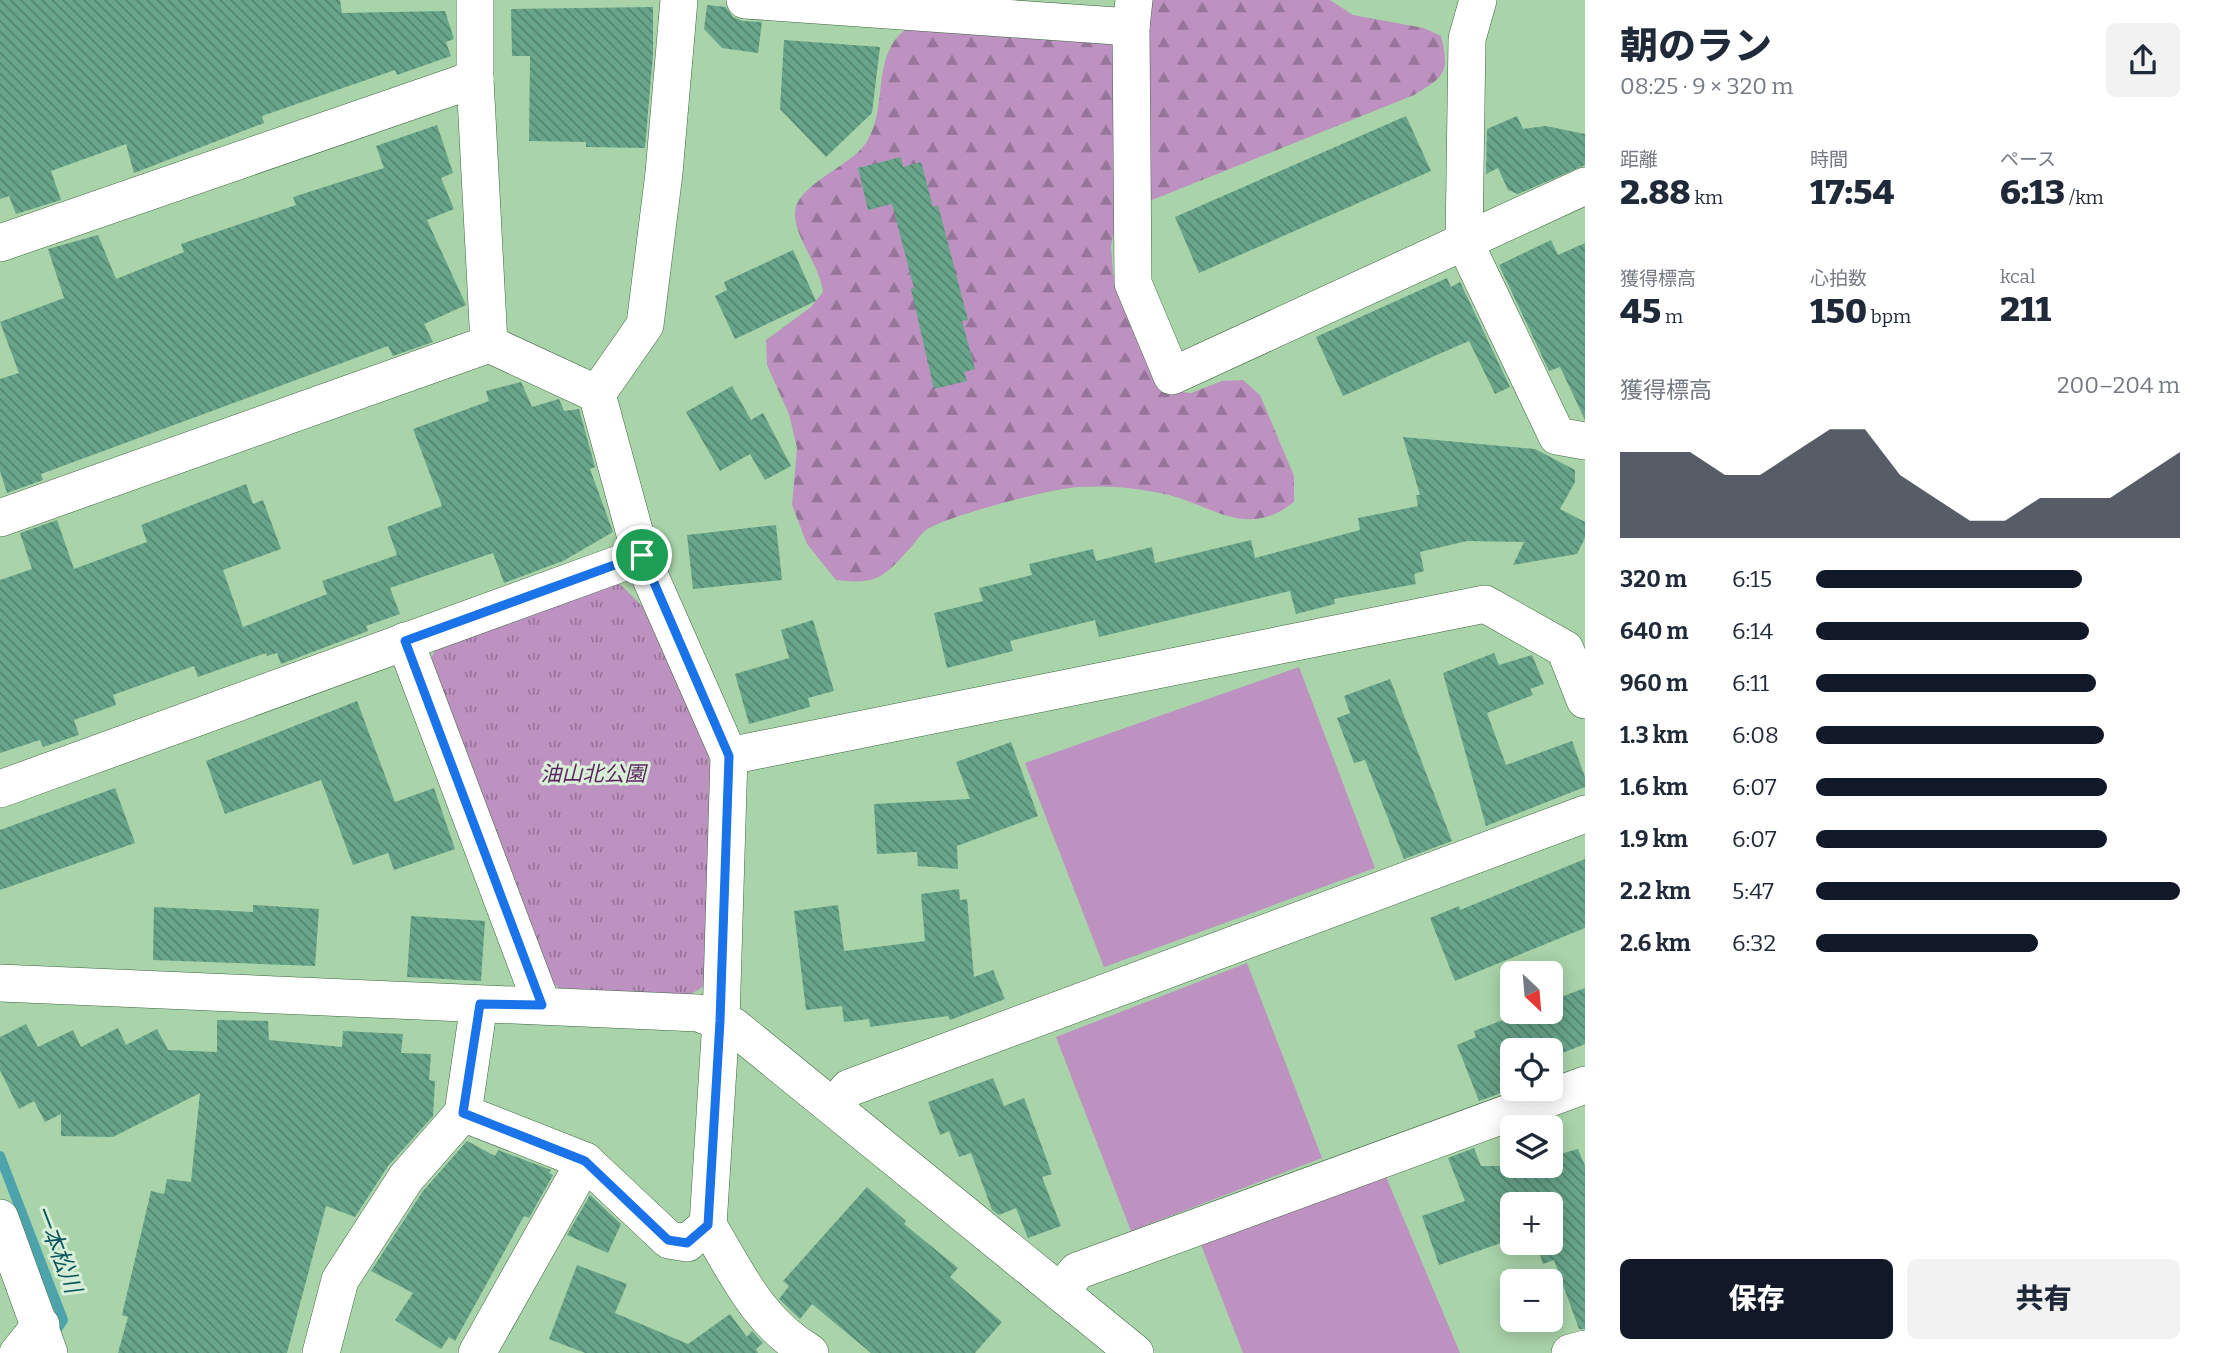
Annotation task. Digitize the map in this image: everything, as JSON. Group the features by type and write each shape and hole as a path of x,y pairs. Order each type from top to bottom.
{"street":[{"path":"475,0 475,79 489,344"},
{"path":"597,394 645,325 664,173 679,0"},
{"path":"745,0 1133,14 1133,283 1172,376 1585,186"},
{"path":"1478,0 1467,39 1464,241 1557,436 1585,441"},
{"path":"0,243 475,79"},
{"path":"0,518 489,344 597,394 642,555 729,756 720,1021 708,1225 761,1312 783,1336 810,1353"},
{"path":"0,789 642,555"},
{"path":"729,756 1485,604 1565,649 1585,700"},
{"path":"405,641 542,1005"},
{"path":"834,1106 849,1088 1585,814"},
{"path":"0,983 698,1013 733,1026 1135,1353"},
{"path":"321,1353 340,1280 407,1178 463,1113 480,1004"},
{"path":"1060,1292 1077,1271 1585,1085"},
{"path":"463,1113 585,1161 668,1240 687,1243 708,1225"},
{"path":"477,1353 585,1161"},
{"path":"0,1218 45,1339 18,1353"},
{"path":"1570,1353 1585,1349"}],"green space":[{"path":"1152,0 1330,0 1353,15 1424,28 1441,36 1445,66 1439,78 1414,95 1147,202 1116,222 1111,246 1113,273 1155,376 1172,391 1191,393 1222,381 1243,380 1260,395 1294,476 1294,502 1277,513 1246,519 1231,517 1186,500 1147,491 1101,486 1047,492 937,524 924,532 887,572 871,580 836,580 807,544 792,505 797,448 789,414 767,365 766,340 811,307 823,292 817,271 798,231 795,212 798,202 814,184 848,160 866,143 877,113 889,51 897,38 909,27 1103,39"},
{"name":"油山北公園","path":"617,581 642,606 706,743 712,778 708,984 689,995 559,988 541,972 431,658 441,640"},
{"path":"1299,667 1375,868 1104,967 1025,763"},
{"path":"1247,963 1322,1158 1131,1231 1056,1037"},
{"path":"1384,1172 1460,1353 1243,1353 1200,1242"}],"building":[{"path":"0,0 340,0 342,13 445,11 454,39 446,42 451,56 397,75 395,70 262,116 264,123 134,173 126,144 51,171 61,200 16,214 9,196 0,199"},
{"path":"707,5 726,7 733,17 743,21 762,22 758,53 722,48 704,29"},
{"path":"653,7 653,54 645,148 586,147 586,142 529,141 530,56 512,56 511,9"},
{"path":"784,40 880,47 872,113 826,157 780,109"},
{"path":"1406,116 1431,171 1199,273 1175,217"},
{"path":"1517,116 1523,129 1546,126 1585,134 1585,165 1518,194 1508,190 1498,168 1486,174 1487,129"},
{"path":"437,125 453,173 441,178 454,209 427,220 466,305 424,324 433,342 393,356 388,346 41,474 43,480 7,493 0,471 0,379 19,373 0,322 64,298 48,249 98,235 116,279 184,252 181,244 296,205 293,197 384,168 376,146"},
{"path":"901,157 903,167 921,162 933,207 938,205 968,320 962,321 975,369 964,372 967,381 934,389 911,289 914,288 892,204 868,210 858,168"},
{"path":"1551,240 1558,255 1585,243 1585,420 1560,367 1549,371 1499,265"},
{"path":"793,250 816,301 735,339 715,296 727,290 724,282"},
{"path":"1447,278 1451,287 1460,282 1510,387 1495,394 1469,341 1343,396 1316,337"},
{"path":"521,382 532,407 559,399 564,411 579,409 595,467 590,469 613,532 563,561 504,583 493,553 390,588 400,614 366,626 368,631 281,664 277,653 267,656 266,653 198,677 194,666 113,695 116,705 74,720 79,735 43,747 40,740 0,753 0,580 32,569 20,533 57,520 74,569 147,542 141,525 246,484 253,504 263,500 281,549 223,570 243,627 327,594 322,581 397,555 387,527 442,506 413,429 489,401 486,391"},
{"path":"732,386 751,420 763,413 791,466 765,480 750,454 720,471 686,412"},
{"path":"1403,437 1535,449 1575,470 1575,482 1560,509 1585,522 1585,538 1577,554 1513,565 1524,542 1467,541 1420,552 1424,571 1414,574 1416,584 1334,599 1335,604 1296,614 1290,591 1099,637 1095,620 1010,641 1013,651 947,668 934,613 983,601 979,588 1032,575 1029,564 1093,549 1096,561 1152,547 1155,563 1251,540 1255,558 1360,530 1358,518 1418,506 1416,495 1420,495"},
{"path":"776,525 782,580 693,589 687,535"},
{"path":"813,620 834,691 808,698 810,707 749,724 735,674 789,658 781,630"},
{"path":"1494,653 1499,665 1532,655 1544,684 1530,689 1533,695 1487,713 1506,765 1572,741 1585,777 1585,787 1486,826 1443,673"},
{"path":"1390,679 1452,841 1404,859 1365,760 1354,763 1337,718 1350,713 1344,696"},
{"path":"357,701 395,802 434,788 455,849 394,870 388,853 353,865 321,780 225,814 206,761"},
{"path":"1011,742 1038,816 957,846 958,869 918,866 917,852 877,854 874,804 970,799 956,762"},
{"path":"115,788 135,843 0,890 0,830"},
{"path":"1585,859 1585,928 1455,981 1430,918 1459,906 1460,910"},
{"path":"959,889 960,900 967,899 974,977 993,970 1005,999 950,1020 948,1016 870,1027 869,1019 844,1022 842,1006 806,1010 794,911 838,905 844,951 925,941 921,894"},
{"path":"253,905 319,909 315,966 153,960 154,907 253,912"},
{"path":"411,916 485,921 481,981 407,977"},
{"path":"1585,988 1585,1044 1563,1053 1563,1038 1500,1038 1500,1093 1479,1101 1457,1045 1476,1037 1474,1031 1500,1021 1500,1024 1563,1024 1563,996"},
{"path":"217,1020 268,1021 269,1040 342,1047 343,1031 403,1034 401,1053 431,1054 429,1080 435,1081 433,1116 388,1166 355,1217 326,1206 287,1353 118,1353 128,1317 122,1315 151,1191 164,1194 167,1179 191,1182 200,1093 113,1137 61,1136 61,1114 45,1122 34,1101 19,1109 0,1070 0,1037 26,1024 38,1047 73,1030 81,1047 118,1028 126,1045 157,1029 168,1050 217,1052"},
{"path":"993,1078 1004,1106 1024,1098 1052,1174 1042,1177 1061,1226 1028,1238 1016,1208 999,1215 992,1210 971,1153 959,1157 949,1131 940,1135 928,1102"},
{"path":"467,1141 495,1156 498,1150 551,1170 549,1173 553,1175 529,1218 524,1216 455,1341 449,1337 441,1349 395,1320 413,1293 371,1271 423,1191"},
{"path":"1474,1148 1481,1166 1500,1166 1500,1178 1563,1178 1563,1153 1578,1149 1585,1166 1585,1329 1579,1329 1563,1285 1563,1269 1557,1269 1554,1260 1543,1264 1540,1255 1563,1255 1563,1192 1500,1192 1500,1243 1439,1265 1422,1216 1465,1201 1448,1158"},
{"path":"867,1187 906,1221 904,1224 958,1268 950,1277 1002,1322 975,1353 871,1353 812,1304 800,1319 779,1299 789,1286 783,1281"},
{"path":"590,1195 621,1224 608,1253 567,1235"},
{"path":"577,1265 627,1284 615,1313 688,1344 730,1314 747,1337 752,1331 763,1343 756,1349 758,1353 585,1353 549,1339"}],"waterway":[{"name":"一本松川","path":"0,1156 63,1320 51,1338"}],"route":[{"path":"642,555 729,756 720,1021 708,1225 687,1243 668,1240 585,1161 463,1113 480,1004 542,1005 405,641 642,555"}]}
